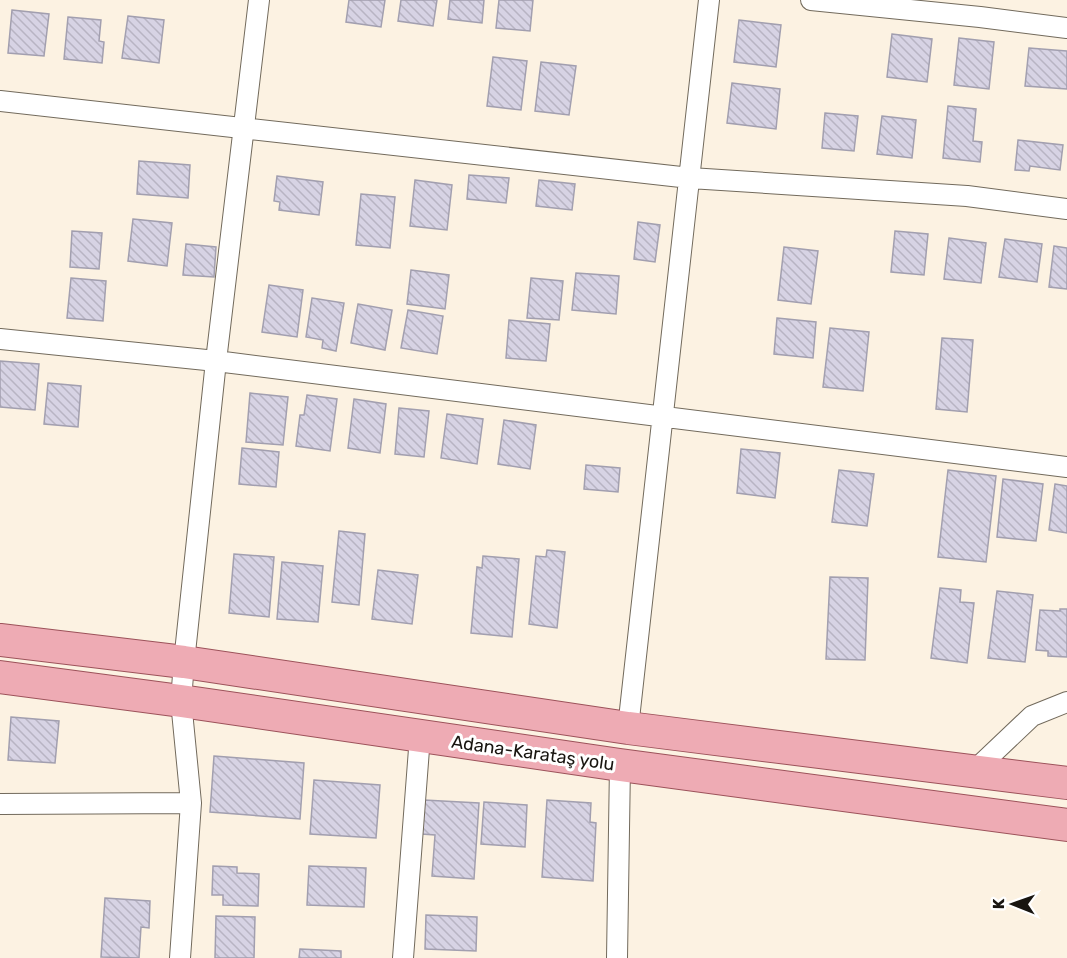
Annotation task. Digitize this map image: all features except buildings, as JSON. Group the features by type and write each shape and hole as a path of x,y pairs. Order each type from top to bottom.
{"main road":[{"path":"0,640 184,662 628,728 1067,783"},
{"name":"Adana-Karataş yolu","path":"0,677 181,700 620,765 1067,825"}],"street":[{"path":"180,958 191,803 181,700 184,662 216,361 259,0"},
{"path":"628,728 709,0"},
{"path":"811,0 1067,28"},
{"path":"0,101 690,178 967,196 1067,209"},
{"path":"0,339 216,361 1067,467"},
{"path":"974,771 1032,716 1067,702"},
{"path":"403,958 420,736"},
{"path":"617,958 620,765"},
{"path":"0,804 191,803"}]}
